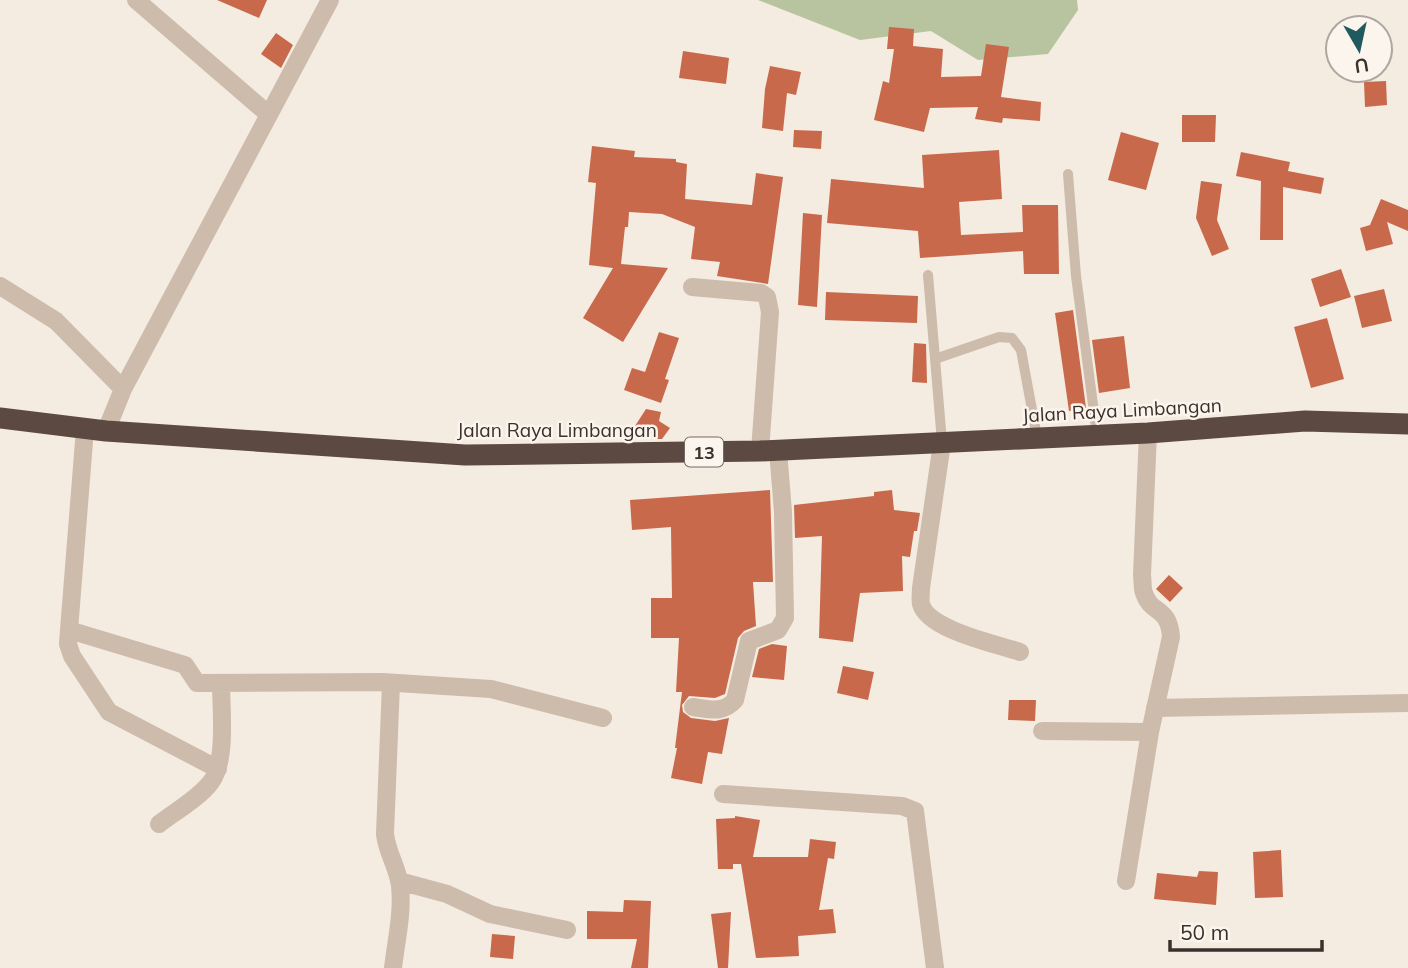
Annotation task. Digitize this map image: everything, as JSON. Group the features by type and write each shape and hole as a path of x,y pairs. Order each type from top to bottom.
{"highway":[{"name":"Jalan Raya Limbangan","path":"0,418 106,431 465,455 769,450 942,443 1148,433 1305,421 1408,424"}],"street":[{"path":"136,0 268,114"},
{"path":"106,431 123,389 330,0"},
{"path":"0,286 56,321 123,389"},
{"path":"692,287 761,293 767,297 770,312 769,450 783,512 785,618 778,630 749,641 735,700 731,705 724,710 692,707"},
{"path":"85,429 68,644 72,656 109,712 218,769"},
{"path":"1126,881 1150,732 1171,637 1170,623 1166,615 1152,606 1144,594 1142,575 1148,433"},
{"path":"942,443 921,588 921,605 929,616 942,626 1020,652"},
{"path":"69,629 185,664 195,682 391,682 491,689 603,718"},
{"path":"391,682 385,834 401,894 393,968"},
{"path":"159,824 209,785 218,769 221,750 220,683"},
{"path":"1155,708 1408,703"},
{"path":"1042,731 1150,732"},
{"path":"723,794 902,806 915,811 935,968"},
{"path":"399,881 447,894 490,914 566,930"}],"lane":[{"path":"1068,174 1076,276 1097,435"},
{"path":"928,275 942,443"},
{"path":"935,359 999,337 1012,338 1021,350 1037,437"}],"green space":[{"path":"758,0 1077,0 1078,10 1048,54 978,60 931,31 860,40"}],"building":[{"path":"217,0 267,0 259,18"},
{"path":"889,27 914,29 913,46 943,49 941,77 981,76 986,44 1009,47 1001,97 1041,102 1040,121 1003,118 1002,123 975,119 978,107 930,108 924,132 874,120 883,81 889,83 894,49 887,49"},
{"path":"276,33 293,45 281,68 261,54"},
{"path":"683,51 729,58 726,84 679,78"},
{"path":"770,66 801,72 796,95 787,93 783,131 762,128"},
{"path":"1364,84 1386,84 1387,105 1365,107"},
{"path":"1182,115 1216,115 1215,142 1182,142"},
{"path":"794,130 822,131 821,149 793,147"},
{"path":"1121,132 1159,143 1146,190 1108,180"},
{"path":"592,146 635,151 634,157 676,159 676,162 687,164 685,199 752,205 756,173 783,177 768,284 717,276 720,262 691,259 695,227 662,214 629,212 621,264 668,268 623,342 583,318 613,268 589,265 596,183 588,182"},
{"path":"999,150 1002,199 959,202 961,235 1023,232 1022,205 1058,205 1059,274 1024,274 1023,251 920,258 918,231 827,223 831,179 924,188 922,155"},
{"path":"1241,152 1290,162 1288,171 1324,178 1321,194 1283,187 1283,240 1260,240 1261,181 1236,176"},
{"path":"1201,181 1222,184 1217,220 1229,249 1212,256 1196,218"},
{"path":"1381,199 1408,210 1408,231 1387,222 1393,244 1366,251 1360,228 1370,225"},
{"path":"803,213 822,215 817,307 798,305"},
{"path":"1341,269 1351,297 1320,307 1311,279"},
{"path":"1384,289 1392,321 1362,328 1354,296"},
{"path":"826,292 918,296 917,323 825,320"},
{"path":"1073,310 1086,408 1069,411 1055,313"},
{"path":"1327,318 1344,379 1311,388 1294,327"},
{"path":"659,332 679,338 665,379 669,380 661,403 624,390 632,368 645,372"},
{"path":"1124,336 1130,388 1099,393 1092,340"},
{"path":"914,343 926,344 927,383 912,382"},
{"path":"646,409 661,412 659,421 670,428 662,439 654,439 635,426"},
{"path":"770,490 773,582 753,582 756,626 744,631 738,638 725,694 715,698 689,696 682,705 683,712 691,718 715,721 729,718 722,754 708,752 702,784 671,778 677,748 682,692 676,692 679,638 651,638 651,598 672,598 671,527 632,530 630,500"},
{"path":"892,490 894,510 920,513 910,557 902,556 903,591 860,593 853,642 819,638 822,536 795,538 794,505 874,496 874,492"},
{"path":"1169,575 1183,588 1170,602 1156,589"},
{"path":"772,644 787,646 784,680 752,677 759,649"},
{"path":"843,666 874,672 868,700 837,693"},
{"path":"1009,700 1036,700 1035,721 1008,720"},
{"path":"735,816 760,820 753,857 808,857 810,839 836,842 834,859 828,858 819,910 833,909 836,933 798,936 799,956 756,958 741,864 733,864 733,869 718,869 716,819"},
{"path":"1281,850 1283,897 1255,898 1253,852"},
{"path":"1199,871 1218,872 1216,905 1154,899 1157,873 1197,877"},
{"path":"624,900 651,901 648,968 631,968 637,939 587,939 587,911 623,912"},
{"path":"731,912 728,968 718,968 711,914"},
{"path":"492,934 515,936 513,959 490,957"}]}
